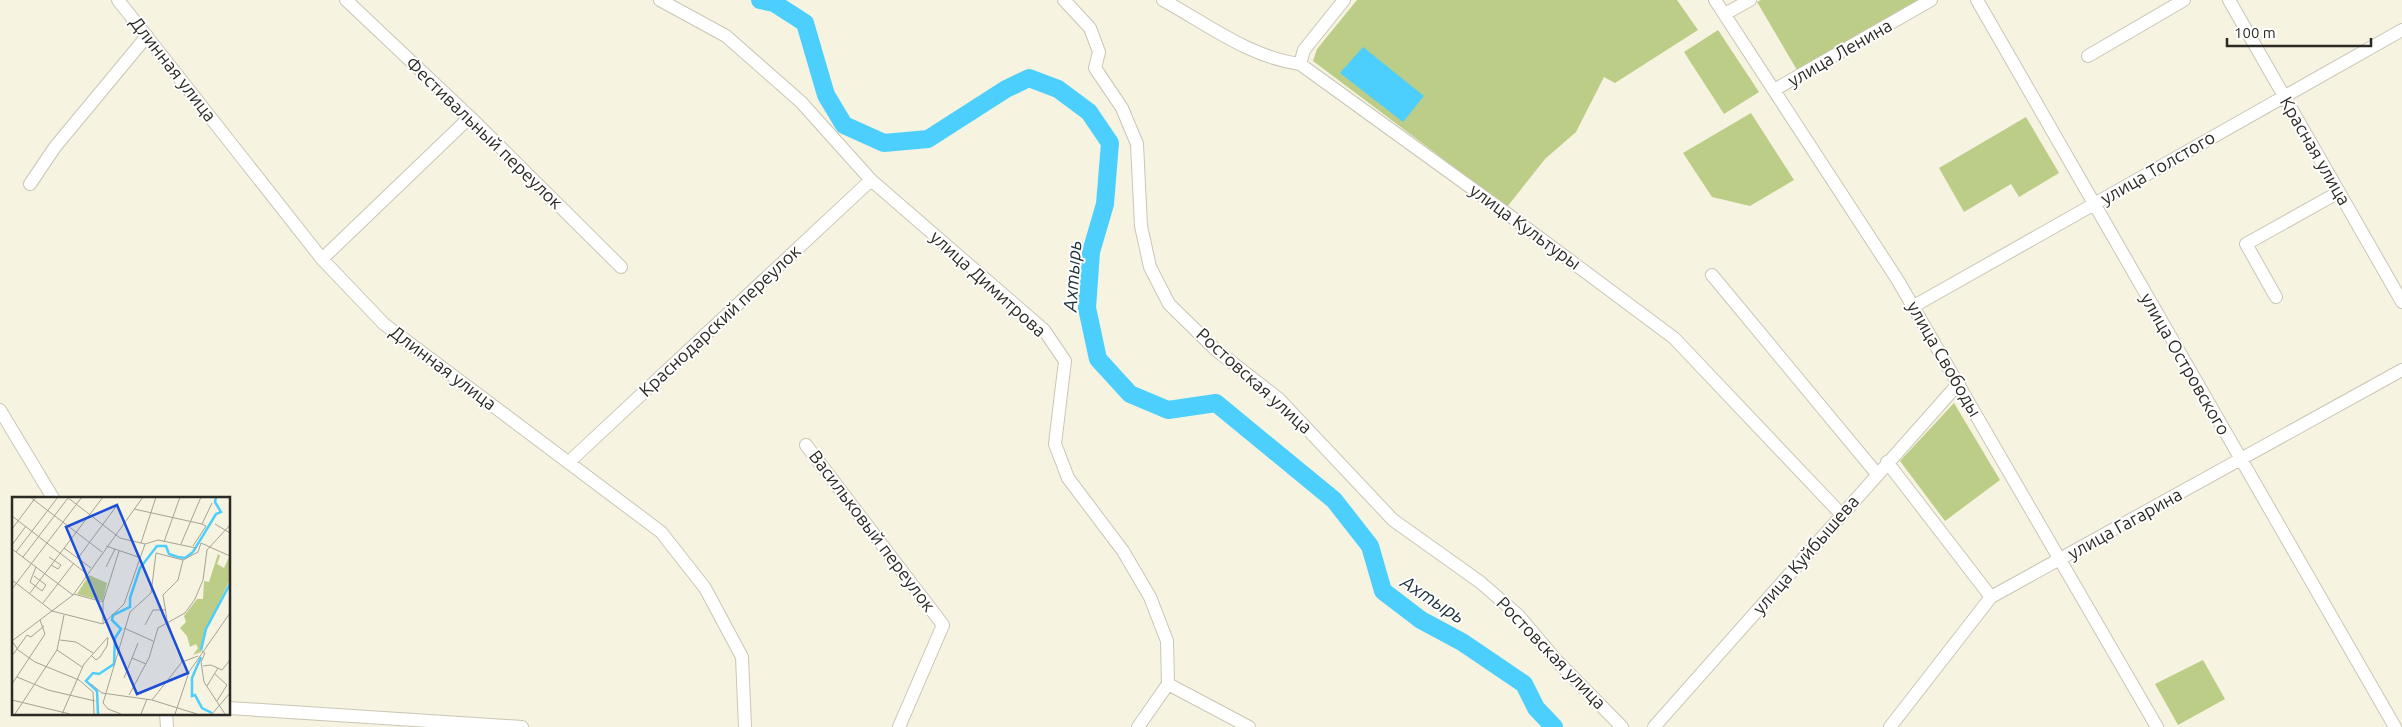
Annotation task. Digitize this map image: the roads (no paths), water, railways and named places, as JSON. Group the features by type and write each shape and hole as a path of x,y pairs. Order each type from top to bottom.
{"street":[{"name":"Длинная улица","path":"118,0 322,259 384,324 661,532 705,588 742,657 745,727"},
{"name":"Фестивальный переулок","path":"346,0 470,117 621,268"},
{"name":"улица Димитрова","path":"660,0 726,36 801,102 870,180 1044,330 1065,361 1055,444 1068,478 1123,551 1150,597 1167,641 1168,684"},
{"name":"Ростовская улица","path":"1064,0 1090,28 1099,52 1095,68 1122,108 1137,144 1141,226 1150,268 1169,304 1216,350 1279,399 1393,520 1480,582 1518,616 1557,661 1622,727"},
{"name":"улица Культуры","path":"1163,0 1251,49 1287,62 1300,64 1513,218 1674,338 1841,514"},
{"path":"1300,64 1304,50 1344,0"},
{"name":"улица Свободы","path":"1715,0 1914,306 2157,727"},
{"path":"1725,14 1750,0"},
{"name":"улица Ленина","path":"1774,90 1931,0"},
{"name":"улица Островского","path":"1977,0 2395,727"},
{"path":"2088,56 2184,0"},
{"name":"Красная улица","path":"2229,0 2402,302"},
{"name":"улица Толстого","path":"1914,306 2402,30"},
{"path":"30,184 56,147 147,36"},
{"path":"322,259 470,117"},
{"name":"Краснодарский переулок","path":"569,462 870,180"},
{"path":"2276,297 2246,244 2340,192"},
{"path":"1712,275 1877,474"},
{"name":"улица Гагарина","path":"1890,727 1991,596 2060,560 2402,370"},
{"name":"улица Куйбышева","path":"1654,727 1959,383"},
{"path":"0,410 52,497"},
{"name":"Васильковый переулок","path":"806,445 943,625 899,727"},
{"path":"1888,462 1991,596"},
{"path":"1138,727 1168,684 1249,727"},
{"path":"230,708 522,727"},
{"path":"166,714 167,727"}],"water":[{"path":"1363,47 1424,96 1403,122 1340,73"}],"waterway":[{"name":"Ахтырь","path":"760,0 774,3 805,23 826,95 844,125 884,143 928,139 1006,89 1029,78 1058,89 1089,112 1110,143 1105,204 1091,252 1087,308 1098,359 1130,394 1168,410 1216,403 1334,500 1370,546 1383,591 1421,620 1462,642 1524,684 1536,708 1554,727"}]}
